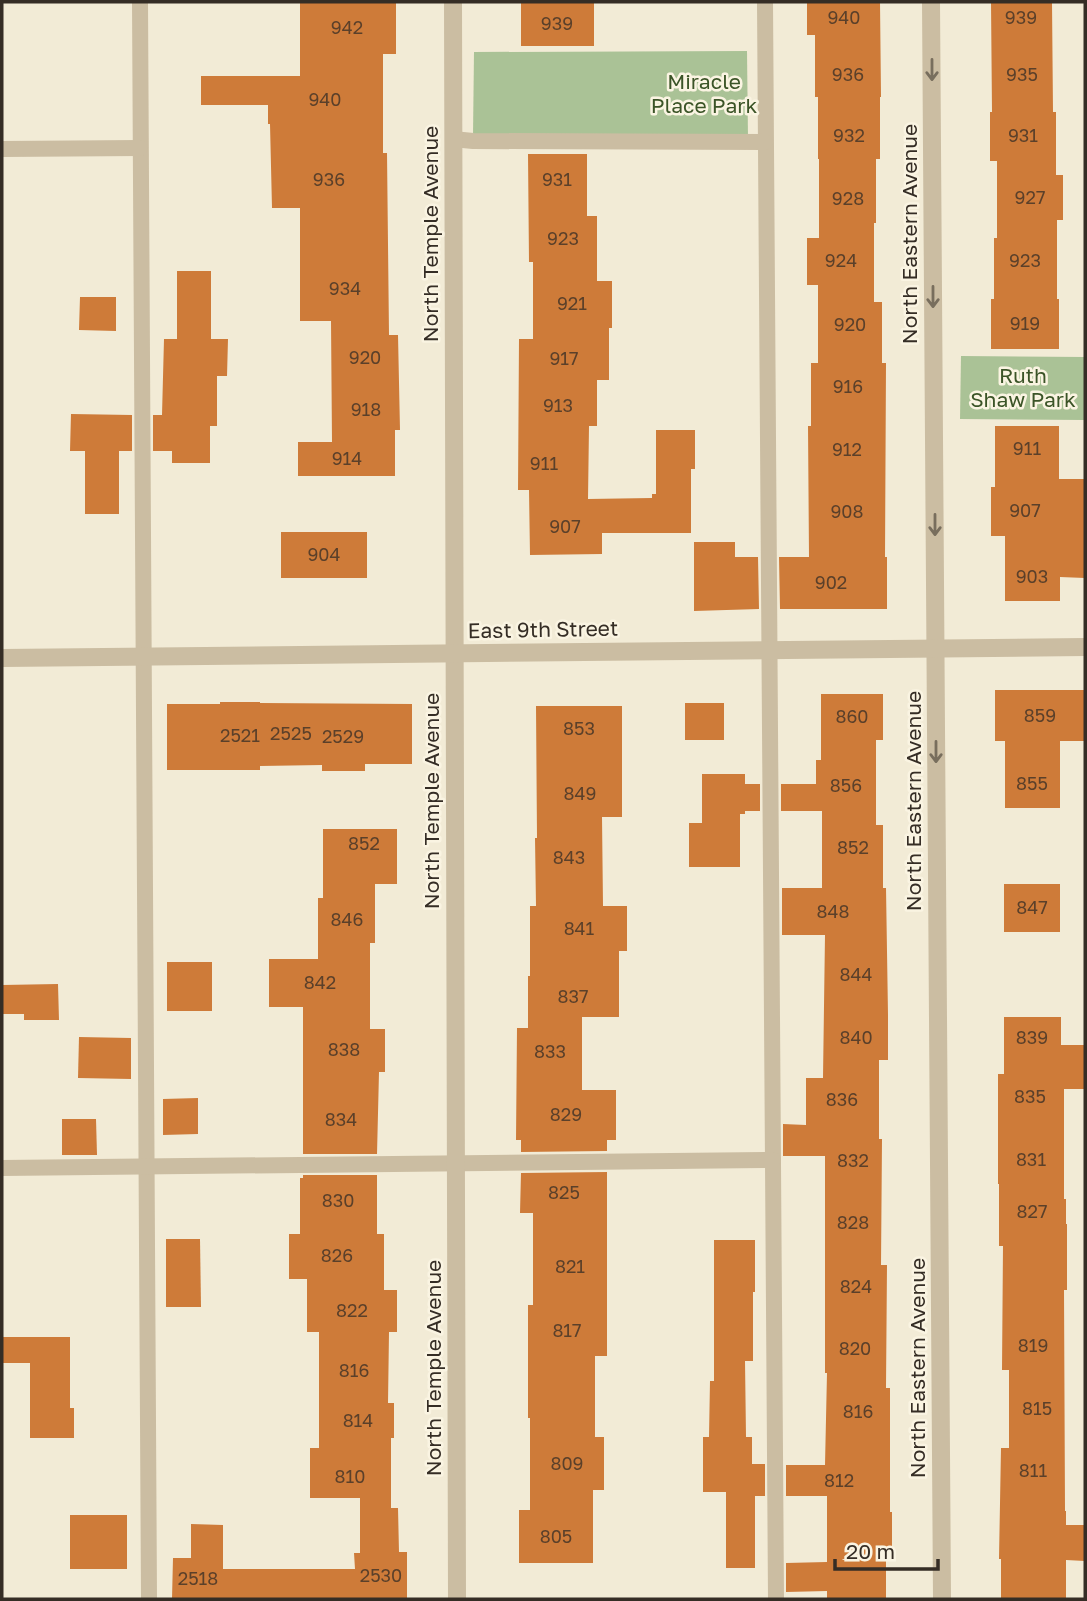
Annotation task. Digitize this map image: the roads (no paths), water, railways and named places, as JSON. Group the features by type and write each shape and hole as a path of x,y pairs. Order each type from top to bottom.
{"street":[{"name":"North Temple Avenue","path":"453,2 457,1599"},
{"name":"North Eastern Avenue","path":"931,2 942,1599"},
{"name":"East 9th Street","path":"2,658 1085,647"}],"lane":[{"path":"140,2 149,1599"},
{"path":"765,2 776,1599"},
{"path":"453,139 765,142"},
{"path":"2,149 140,148"},
{"path":"2,1168 773,1160"}],"park label":[{"name":"Miracle Place Park","path":"704,94"},
{"name":"Ruth Shaw Park","path":"1023,388"}]}
